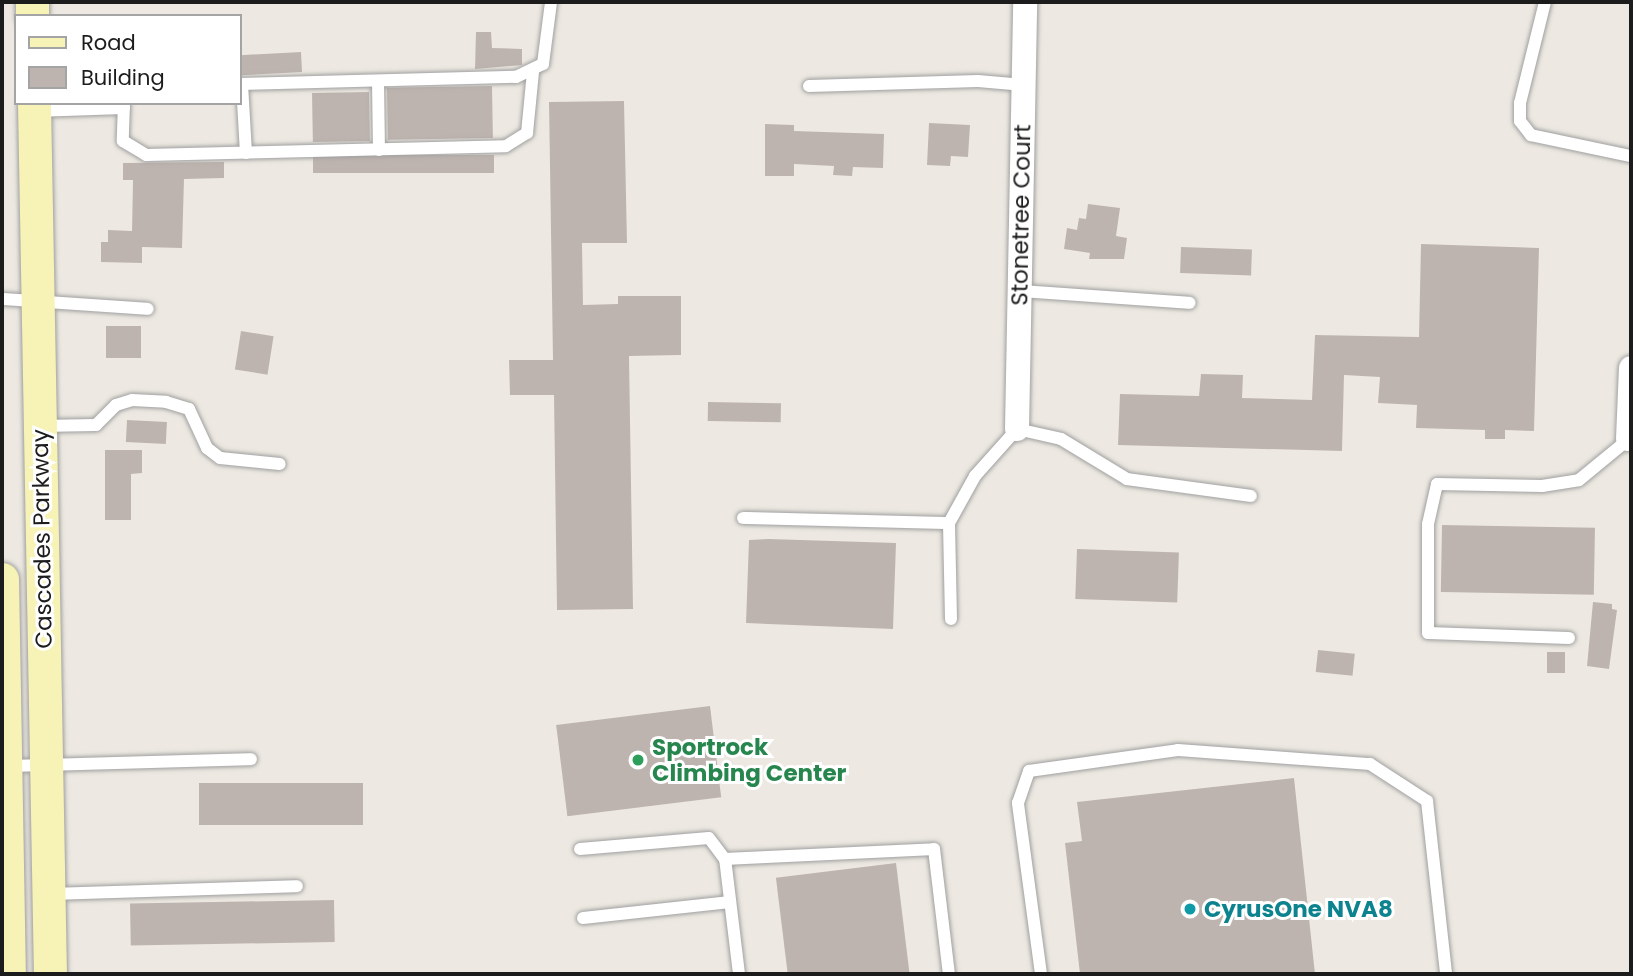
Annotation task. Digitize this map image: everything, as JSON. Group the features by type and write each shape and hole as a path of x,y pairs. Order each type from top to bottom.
{"main road":[{"name":"Cascades Parkway","path":"34,107 50,974"},
{"name":"Cascades Parkway","path":"2,579 9,974"}],"street":[{"name":"Stonetree Court","path":"1017,429 1025,2"},
{"path":"1630,440 1631,368"}],"lane":[{"path":"242,84 516,77 533,72 543,64 549,39 551,2"},
{"path":"1545,2 1520,103 1520,121 1531,135 1631,156"},
{"path":"34,107 124,106 123,141 146,155 506,146 527,133 533,72"},
{"path":"378,80 379,150"},
{"path":"809,86 978,81 1024,85"},
{"path":"242,98 246,153"},
{"path":"1020,291 1190,303"},
{"path":"2,299 148,309"},
{"path":"40,426 96,425 116,405 132,400 166,402 189,409 207,448 220,458 280,464"},
{"path":"951,619 949,523 975,475 1017,429 1061,439 1127,479 1251,496"},
{"path":"1569,638 1428,633 1429,524 1437,484 1542,486 1579,480 1630,440"},
{"path":"743,518 949,523"},
{"path":"1041,974 1018,803 1029,771 1178,750 1370,764 1427,802 1446,974"},
{"path":"5,766 251,759"},
{"path":"580,849 709,838 725,859 739,974"},
{"path":"725,859 934,849 949,974"},
{"path":"49,894 297,887"},
{"path":"583,918 730,902"}],"building":[{"path":"476,32 491,32 492,48 522,49 522,65 475,69"},
{"path":"301,52 302,72 242,75 242,55"},
{"path":"492,86 493,138 388,140 387,88"},
{"path":"369,92 370,141 313,142 312,93"},
{"path":"624,101 627,243 582,243 583,305 618,304 618,296 681,296 681,355 629,356 633,609 557,610 554,395 510,395 509,360 553,360 549,102"},
{"path":"929,123 970,125 968,157 951,156 950,166 927,165"},
{"path":"765,124 794,125 794,131 884,134 883,168 853,167 852,176 833,175 834,166 794,164 794,176 765,176"},
{"path":"313,155 494,155 494,173 313,173"},
{"path":"224,162 224,178 184,179 182,248 142,247 142,263 101,262 101,242 108,242 108,230 132,231 133,180 123,180 123,163"},
{"path":"1088,204 1120,208 1116,236 1127,238 1124,259 1089,259 1090,253 1064,249 1067,228 1077,230 1079,218 1086,219"},
{"path":"1421,244 1539,248 1534,431 1505,430 1505,439 1485,439 1485,430 1416,428 1417,405 1378,403 1380,377 1344,375 1342,451 1118,445 1120,394 1199,396 1201,374 1243,375 1242,398 1312,400 1315,335 1419,337"},
{"path":"1181,247 1252,249 1251,275 1180,273"},
{"path":"106,326 141,326 141,358 106,358"},
{"path":"241,331 274,336 267,375 235,370"},
{"path":"708,402 781,403 781,422 708,421"},
{"path":"127,420 167,422 166,444 126,442"},
{"path":"105,450 142,450 142,473 131,474 131,520 105,520"},
{"path":"1442,525 1595,528 1594,595 1441,592"},
{"path":"749,540 896,543 893,629 746,623"},
{"path":"1077,549 1179,553 1177,603 1075,599"},
{"path":"1593,602 1612,604 1612,609 1617,610 1609,669 1587,666"},
{"path":"1318,650 1355,654 1352,676 1316,672"},
{"path":"1547,652 1565,652 1565,673 1547,673"},
{"name":"Sportrock Climbing Center","path":"710,706 721,797 567,816 556,725"},
{"name":"CyrusOne NVA8","path":"1294,778 1315,974 1080,974 1065,843 1082,841 1077,802"},
{"path":"199,783 363,783 363,825 199,825"},
{"path":"896,863 910,974 788,974 776,878"},
{"path":"334,900 335,942 131,946 130,904"}],"place":[{"name":"Sportrock Climbing Center","path":"638,760"},
{"name":"CyrusOne NVA8","path":"1190,909"}]}
